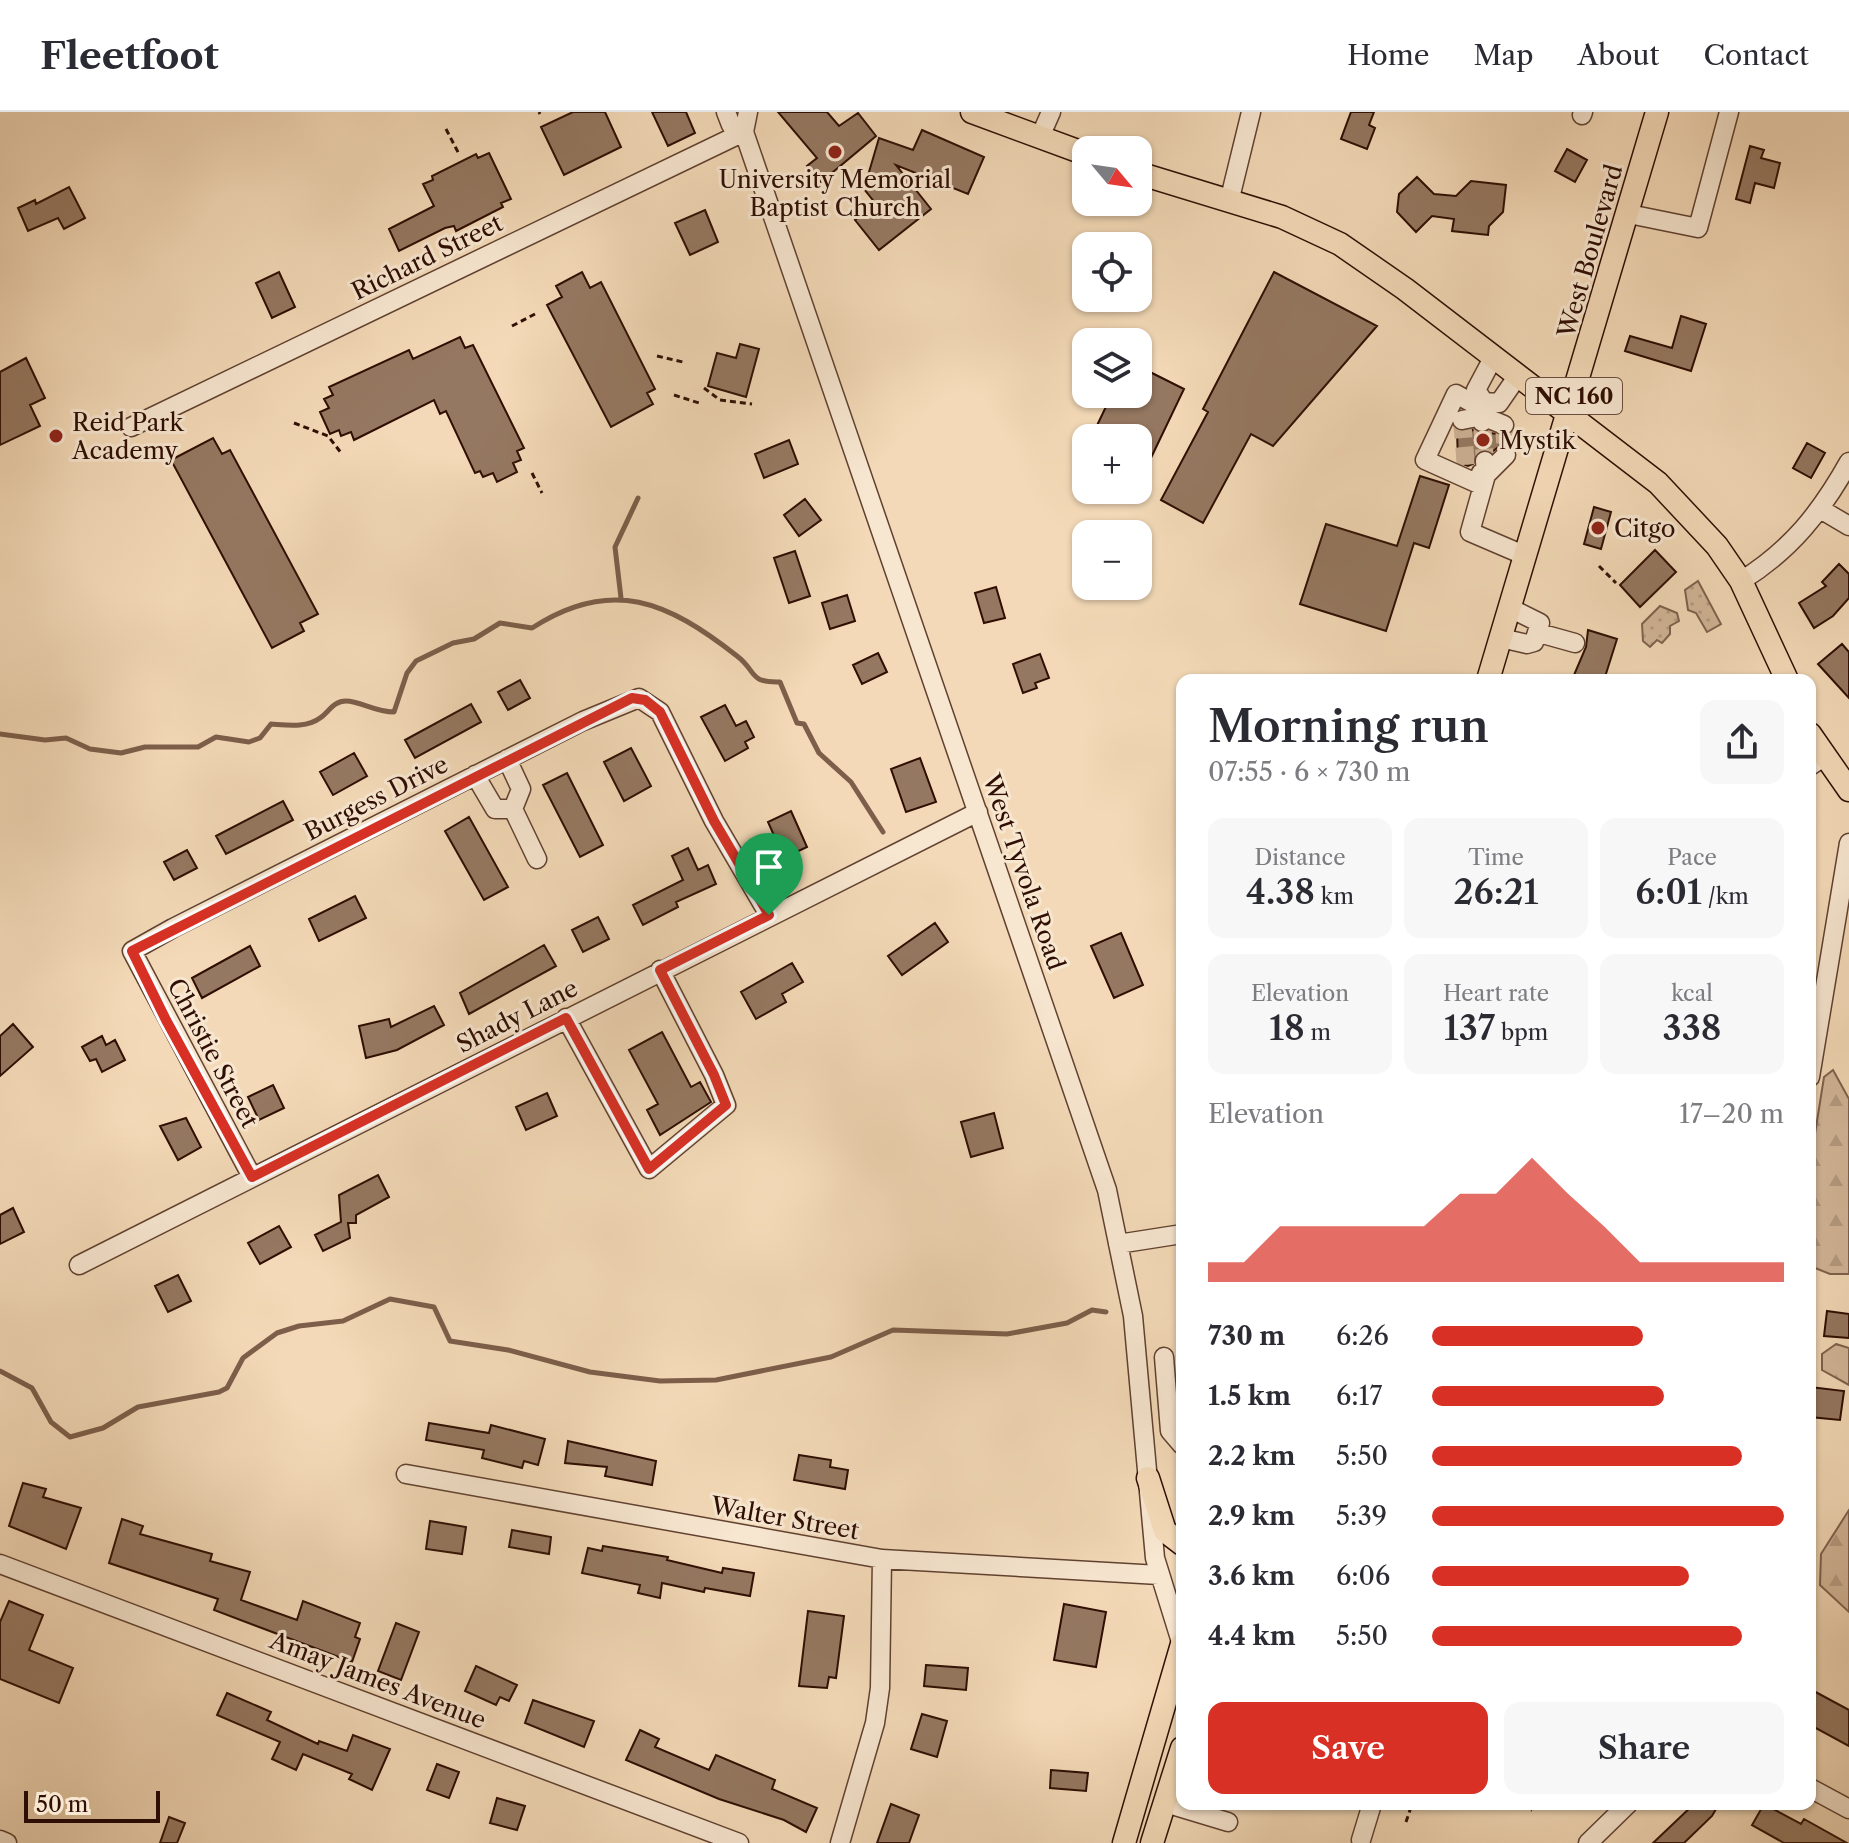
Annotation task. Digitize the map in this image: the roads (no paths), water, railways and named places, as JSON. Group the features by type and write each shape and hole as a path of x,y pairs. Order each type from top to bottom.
{"main road":[{"path":"972,112 1072,149"},
{"name":"West Boulevard","path":"1490,674 1657,112"},
{"path":"1152,177 1282,217 1340,244 1667,491 1717,546 1741,581 1784,674"},
{"path":"1817,762 1849,790"},
{"path":"1148,1478 1165,1531 1176,1539"},
{"path":"1124,1843 1176,1665"},
{"path":"1152,1843 1176,1767"}],"street":[{"name":"West Tyvola Road","path":"726,112 731,125 744,132 1107,1190 1133,1316 1159,1575 1176,1627"},
{"path":"744,132 748,112"},
{"path":"1040,137 1051,112"},
{"path":"1229,202 1251,112"},
{"path":"1629,214 1698,228 1729,112"},
{"name":"Richard Street","path":"131,427 744,132"},
{"path":"1483,412 1476,390 1493,358"},
{"path":"1462,420 1499,403 1517,377"},
{"path":"1485,474 1425,460 1456,394 1504,425"},
{"path":"1506,455 1485,474 1470,532 1526,556"},
{"path":"1741,581 1785,548 1822,510 1849,462"},
{"path":"1466,466 1485,474"},
{"path":"1822,510 1849,526"},
{"path":"1501,638 1527,644 1534,642 1539,633 1540,623 1535,618 1510,608"},
{"path":"1539,633 1575,643"},
{"name":"Burgess Drive","path":"132,951 632,698 645,700 660,712 714,821 769,915"},
{"path":"507,759 521,789 513,809 537,859"},
{"path":"475,775 495,809 513,809"},
{"name":"Shady Lane","path":"79,1265 978,812"},
{"path":"1816,1041 1849,843"},
{"name":"Christie Street","path":"132,951 252,1177"},
{"path":"566,1018 649,1169 726,1105 660,970"},
{"path":"1118,1244 1176,1235"},
{"path":"1164,1357 1170,1431 1176,1438"},
{"name":"Walter Street","path":"406,1474 882,1559 1159,1575"},
{"path":"840,1843 875,1723 880,1688 882,1559"},
{"name":"Amay James Avenue","path":"0,1564 739,1843"},
{"path":"1816,1791 1849,1809"},
{"path":"1165,1803 1176,1806"},
{"path":"1188,1810 1228,1822"},
{"path":"1361,1840 1370,1810"},
{"path":"1588,1843 1622,1810"},
{"path":"0,1840 7,1843"}],"waterway":[{"path":"621,598 615,547 638,498"},
{"path":"0,734 45,740 66,738 90,749 121,753 145,747 198,747 216,737 249,742 260,738 271,724 309,723 342,701 394,712 407,673 416,661 453,643 474,639 500,623 532,628 561,612 588,603 614,600 639,602 663,610 712,637 743,661 758,678 780,682 797,723 804,724 819,753 851,782 883,832"},
{"path":"0,1371 32,1388 51,1422 70,1437 103,1428 138,1407 219,1392 227,1388 243,1358 277,1333 299,1326 343,1321 390,1299 434,1307 450,1341 508,1350 590,1372 660,1381 716,1380 831,1357 893,1330 1007,1334 1067,1323 1092,1310 1106,1312"}],"tunnel":[{"path":"1462,420 1466,466"},
{"path":"1482,422 1485,461"},
{"path":"1504,425 1506,455"}],"place":[{"name":"University Memorial Baptist Church","path":"835,152"},
{"name":"Reid Park Academy","path":"56,436"},
{"name":"Mystik","path":"1483,440"},
{"name":"Citgo","path":"1598,528"}]}
